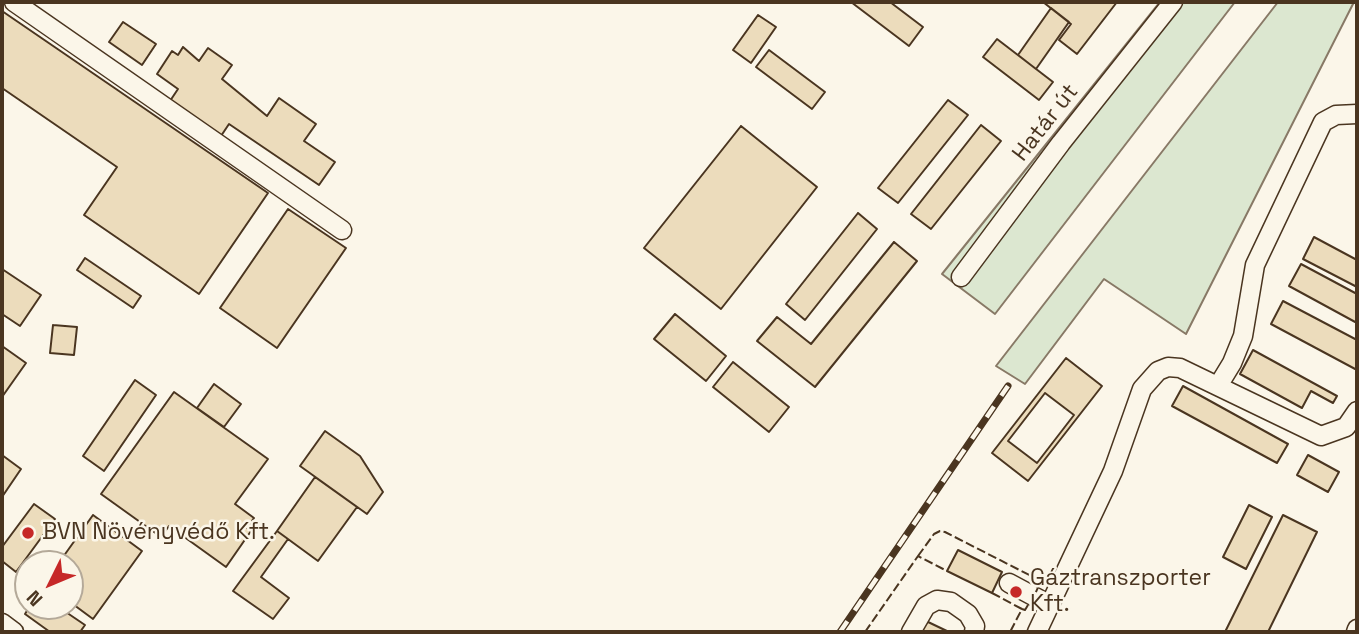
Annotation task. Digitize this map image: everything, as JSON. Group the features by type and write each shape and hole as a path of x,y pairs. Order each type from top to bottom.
{"street":[{"path":"14,2 342,230"},
{"name":"Határ út","path":"961,277 1061,143 1172,2"},
{"path":"1218,386 1232,363 1243,336 1255,265 1322,122 1336,115 1357,114"},
{"path":"1037,632 1113,471 1142,389 1158,371 1168,367 1180,368 1321,436 1346,427 1357,411"},
{"path":"1009,583 1050,605"},
{"path":"911,632 926,606 937,600 951,602 968,614 975,626 974,632"},
{"path":"2,623 14,632"}],"green space":[{"path":"1160,2 1235,2 995,314 942,274"},
{"path":"1278,2 1354,2 1186,334 1104,279 1025,384 996,366"}],"building":[{"path":"851,2 890,2 923,27 909,46"},
{"path":"1043,2 1117,2 1077,54 1059,40 1071,24"},
{"path":"1051,8 1069,22 1036,69 1018,55"},
{"path":"2,11 268,193 199,294 84,215 117,167 2,88"},
{"path":"758,15 776,27 751,63 733,50"},
{"path":"123,22 156,44 142,65 109,42"},
{"path":"997,39 1053,82 1039,100 983,57"},
{"path":"183,47 199,61 208,48 232,65 222,79 267,116 279,98 316,124 304,141 335,162 319,185 229,124 221,136 170,101 178,89 157,74 172,51 178,55"},
{"path":"769,50 825,92 812,109 756,67"},
{"path":"948,100 968,115 898,203 878,188"},
{"path":"981,125 1001,141 931,229 911,214"},
{"path":"741,126 817,187 721,309 644,248"},
{"path":"288,209 346,248 277,348 220,308"},
{"path":"858,213 877,229 805,320 786,304"},
{"path":"1314,237 1357,260 1357,287 1303,259"},
{"path":"894,242 917,261 815,387 757,341 777,317 811,344"},
{"path":"85,258 141,296 133,308 77,270"},
{"path":"1301,264 1357,294 1357,323 1289,286"},
{"path":"2,269 41,295 20,326 2,314"},
{"path":"1283,301 1357,340 1357,370 1271,324"},
{"path":"675,314 726,356 706,381 654,339"},
{"path":"53,325 77,327 74,355 50,353"},
{"path":"2,346 26,363 2,397"},
{"path":"1253,350 1337,396 1333,403 1311,391 1302,408 1240,374"},
{"path":"1066,358 1102,386 1028,481 992,453"},
{"path":"733,362 789,407 769,432 713,387"},
{"path":"135,380 156,395 104,471 83,456"},
{"path":"214,384 241,404 224,427 197,408"},
{"path":"1183,386 1288,444 1277,463 1172,406"},
{"path":"174,392 268,459 235,504 254,518 247,528 251,531 226,567 169,526 161,537 101,494"},
{"path":"1045,393 1074,415 1037,463 1008,441"},
{"path":"325,431 360,456 383,492 367,514 300,466"},
{"path":"2,455 21,469 2,497"},
{"path":"1308,455 1339,472 1328,492 1297,475"},
{"path":"315,477 357,507 318,561 277,531"},
{"name":"BVN Növényvédő Kft.","path":"34,504 55,519 32,550 14,550 14,570 2,561 2,547"},
{"path":"1249,505 1272,517 1246,569 1223,557"},
{"path":"93,515 142,551 93,619 84,612 84,550 68,550"},
{"path":"1283,515 1317,532 1268,632 1225,632"},
{"path":"277,531 288,539 261,577 289,598 273,619 233,591"},
{"path":"958,550 1002,572 992,593 947,571"},
{"path":"33,620 78,620 85,625 80,632 50,632"},
{"path":"926,621 949,632 920,632"}],"railway":[{"path":"840,632 1008,386"}],"fence":[{"path":"918,556 934,534 945,532 1041,581 1035,594"},
{"path":"865,632 918,556 947,571"},
{"path":"992,593 1022,609 1010,632"},
{"path":"1022,609 1025,610 1028,605"}],"place":[{"name":"BVN Növényvédő Kft.","path":"28,533"},
{"name":"Gáztranszporter Kft.","path":"1016,592"}]}
